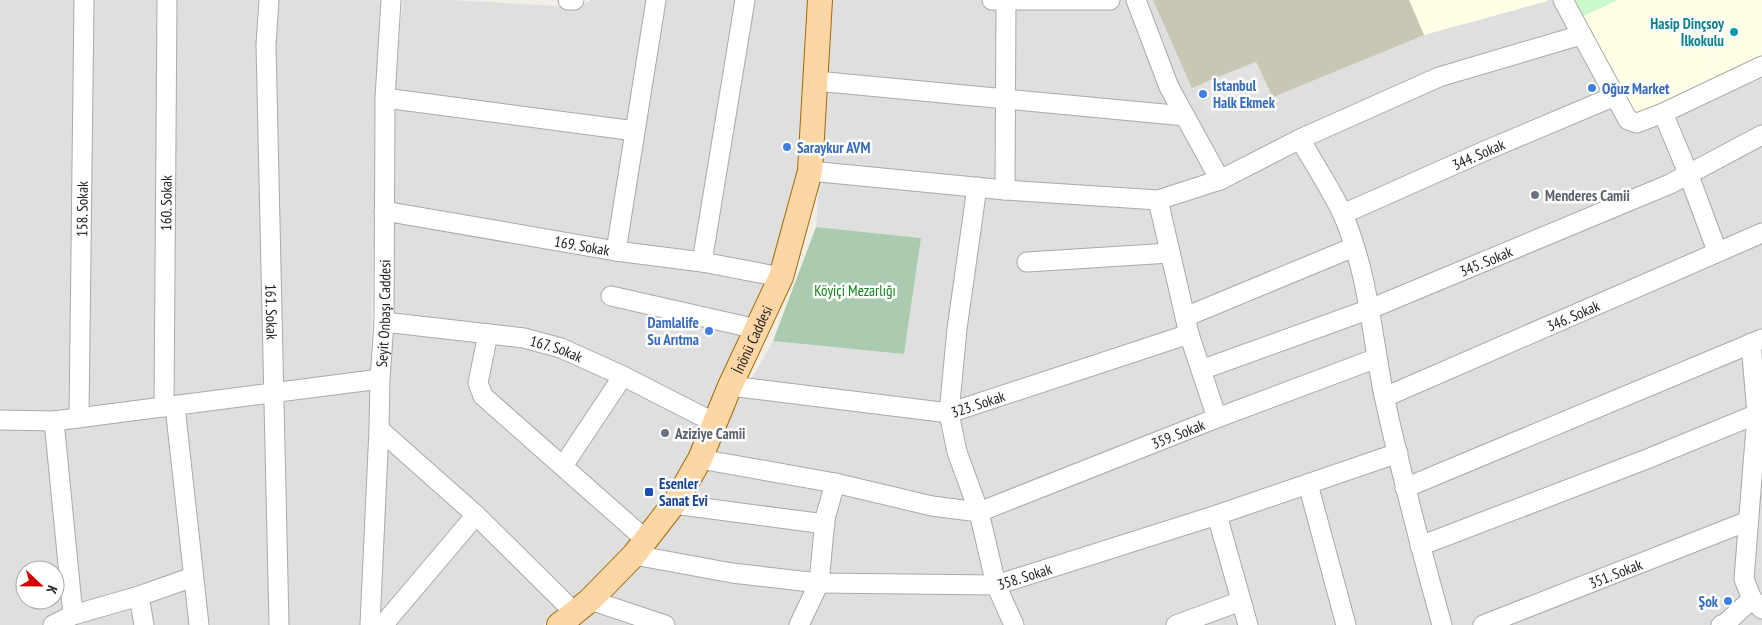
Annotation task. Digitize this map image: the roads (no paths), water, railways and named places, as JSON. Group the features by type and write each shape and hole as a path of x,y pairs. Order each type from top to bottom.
{"main road":[{"name":"İnönü Caddesi","path":"574,612 640,547 673,504 700,459 730,386 781,277 810,172 820,0"}],"street":[{"name":"158. Sokak","path":"78,418 84,0"},
{"name":"160. Sokak","path":"167,0 169,406 199,625"},
{"name":"161. Sokak","path":"269,0 266,46 279,625"},
{"name":"Seyit Onbaşı Caddesi","path":"370,625 384,322 385,98 391,0"},
{"path":"568,0 574,0"},
{"path":"616,251 656,0"},
{"path":"702,262 745,0"},
{"path":"1005,190 1006,99 999,0 1110,0"},
{"path":"1136,0 1169,87 1220,180"},
{"path":"1563,0 1628,120 1637,123 1663,113 1762,66"},
{"path":"810,172 1005,190 1158,200 1220,180 1300,139 1439,77 1581,35"},
{"path":"816,81 1185,116"},
{"name":"344. Sokak","path":"1342,214 1615,96"},
{"path":"385,98 635,131"},
{"path":"1663,113 1717,251"},
{"name":"345. Sokak","path":"1201,370 1370,309 1670,184 1762,135"},
{"path":"1300,139 1342,214 1354,247 1370,309 1384,397 1405,488 1442,625"},
{"path":"977,186 957,329 949,413 957,452 979,512 996,585 1014,625"},
{"path":"1158,200 1187,325 1217,418"},
{"name":"169. Sokak","path":"384,211 616,251 702,262 781,277"},
{"name":"346. Sokak","path":"1384,397 1762,232"},
{"name":"323. Sokak","path":"730,386 949,413 1187,325 1354,247"},
{"path":"1027,262 1170,254"},
{"path":"611,296 757,329"},
{"name":"167. Sokak","path":"384,322 524,338 561,348 623,376 715,423"},
{"path":"488,334 478,383 483,396 563,466 640,547"},
{"path":"1405,488 1756,341 1760,413 1757,459 1748,521 1744,579 1757,604 1721,625"},
{"name":"359. Sokak","path":"979,512 1217,418 1377,358"},
{"path":"563,466 623,376"},
{"path":"0,420 54,421 380,379"},
{"path":"1420,546 1647,459 1760,413"},
{"path":"54,421 73,615"},
{"path":"379,429 476,516 574,612 666,625"},
{"name":"358. Sokak","path":"640,547 732,573 819,583 996,585 1217,515 1398,453"},
{"path":"700,459 835,483 932,506 979,512"},
{"path":"799,625 819,583 825,524 835,483"},
{"path":"1308,484 1346,625"},
{"path":"673,504 825,524"},
{"path":"1217,515 1248,625"},
{"path":"383,625 476,516"},
{"name":"351. Sokak","path":"1483,625 1748,521"},
{"path":"53,625 73,615 139,596 193,577"},
{"path":"139,596 144,625"},
{"path":"1176,625 1241,601"}],"place":[{"name":"Hasip Dinçsoy İlkokulu","path":"1734,32"},
{"name":"Oğuz Market","path":"1592,88"},
{"name":"İstanbul Halk Ekmek","path":"1203,94"},
{"name":"Saraykur AVM","path":"787,147"},
{"name":"Menderes Camii","path":"1535,195"},
{"name":"Damlalife Su Arıtma","path":"709,331"},
{"name":"Aziziye Camii","path":"665,433"},
{"name":"Esenler Sanat Evi","path":"649,492"},
{"name":"Şok","path":"1728,601"}],"park label":[{"name":"Köyiçi Mezarlığı","path":"855,290"}]}
